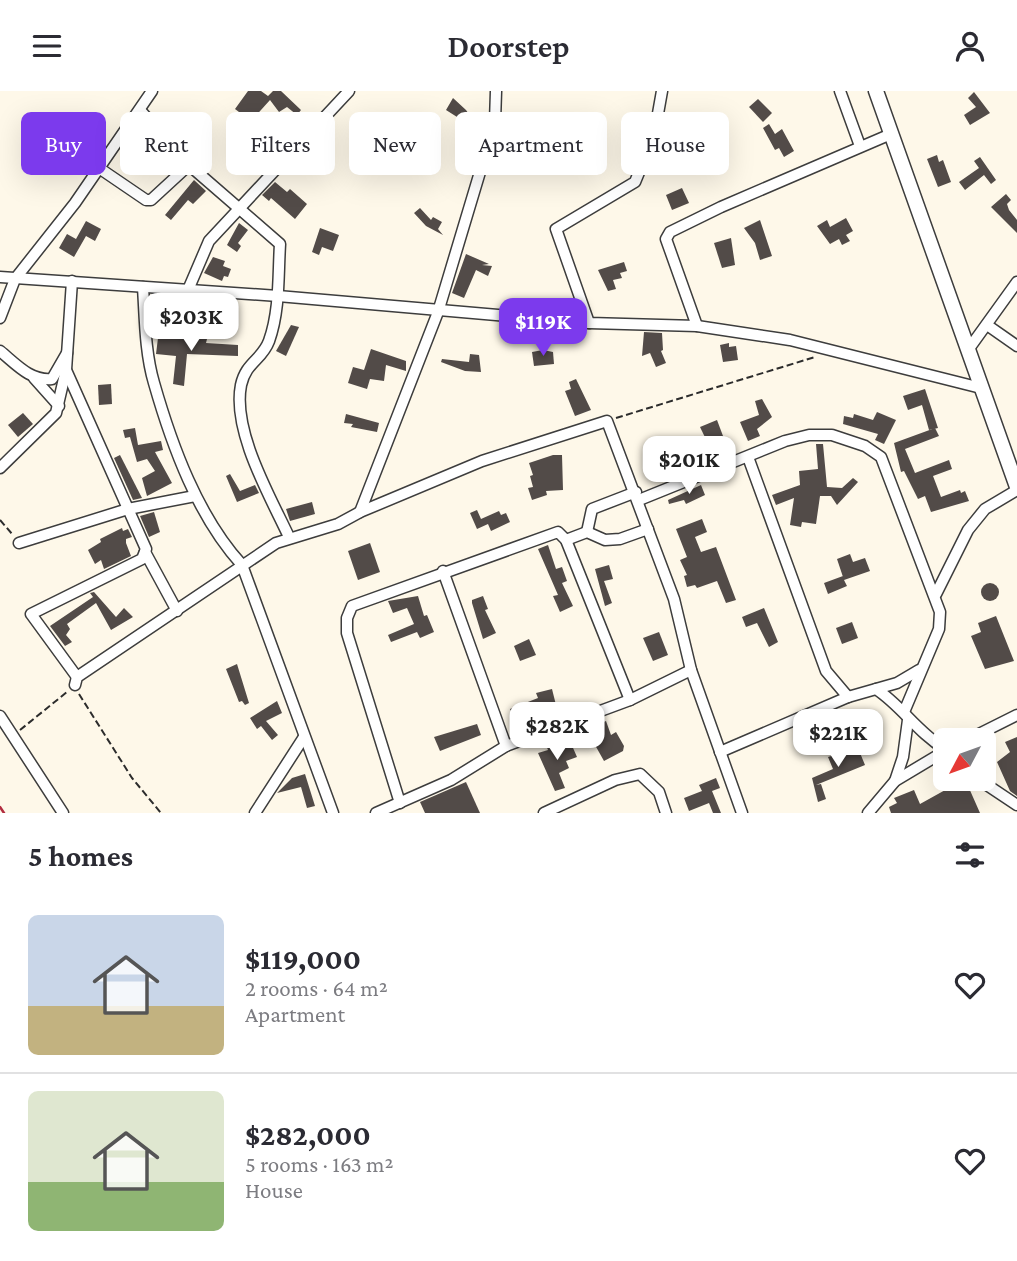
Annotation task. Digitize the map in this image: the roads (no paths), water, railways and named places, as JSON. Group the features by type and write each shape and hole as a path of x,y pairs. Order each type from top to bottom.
{"street":[{"path":"106,158 152,91"},
{"path":"188,290 209,241 349,91"},
{"path":"589,323 556,229 635,182 653,136 662,91"},
{"path":"840,91 860,146"},
{"path":"876,91 981,388 1013,462 1017,488 985,509 968,530 936,594"},
{"path":"360,512 438,312 495,122 495,94"},
{"path":"697,326 666,239 670,232 891,134"},
{"path":"106,173 146,200 151,200 178,175"},
{"path":"0,317 15,279 94,175"},
{"path":"201,175 280,244 278,296 268,342 262,354 245,369 240,389 243,429 289,537"},
{"path":"0,277 278,296 438,312 589,323 697,326 790,340 981,388"},
{"path":"0,468 56,413 59,406 69,351 72,281"},
{"path":"968,350 1017,282"},
{"path":"143,287 153,382 195,496 221,541 242,565 333,813"},
{"path":"986,325 1017,346"},
{"path":"0,351 34,378 59,406"},
{"path":"34,378 52,379 69,351"},
{"path":"66,370 145,552 177,611"},
{"path":"145,552 142,559 31,614 76,681 242,565 289,537 338,524 360,512 482,461 607,421 674,599 691,670 741,813"},
{"path":"587,532 592,509 748,457 785,441 809,435 832,435 865,446 881,457 936,594 940,611 939,629 919,670 906,716 903,757 895,781"},
{"path":"748,457 825,671 848,697"},
{"path":"19,543 128,509 195,496"},
{"path":"566,540 587,532 605,540 620,539 648,529"},
{"path":"400,803 348,633 346,618 352,605 551,533 564,534 630,700"},
{"path":"443,571 506,747"},
{"path":"376,813 451,780 506,747 630,700 691,670"},
{"path":"720,752 848,697 897,683 919,670"},
{"path":"876,688 894,700 906,716 933,740"},
{"path":"991,728 1017,715"},
{"path":"0,716 63,813"},
{"path":"255,813 304,737"},
{"path":"868,813 895,781 933,757"},
{"path":"544,813 615,780 640,774 659,792 666,813"},
{"path":"996,791 1017,805"}],"railway":[{"path":"0,807 4,813"}]}
